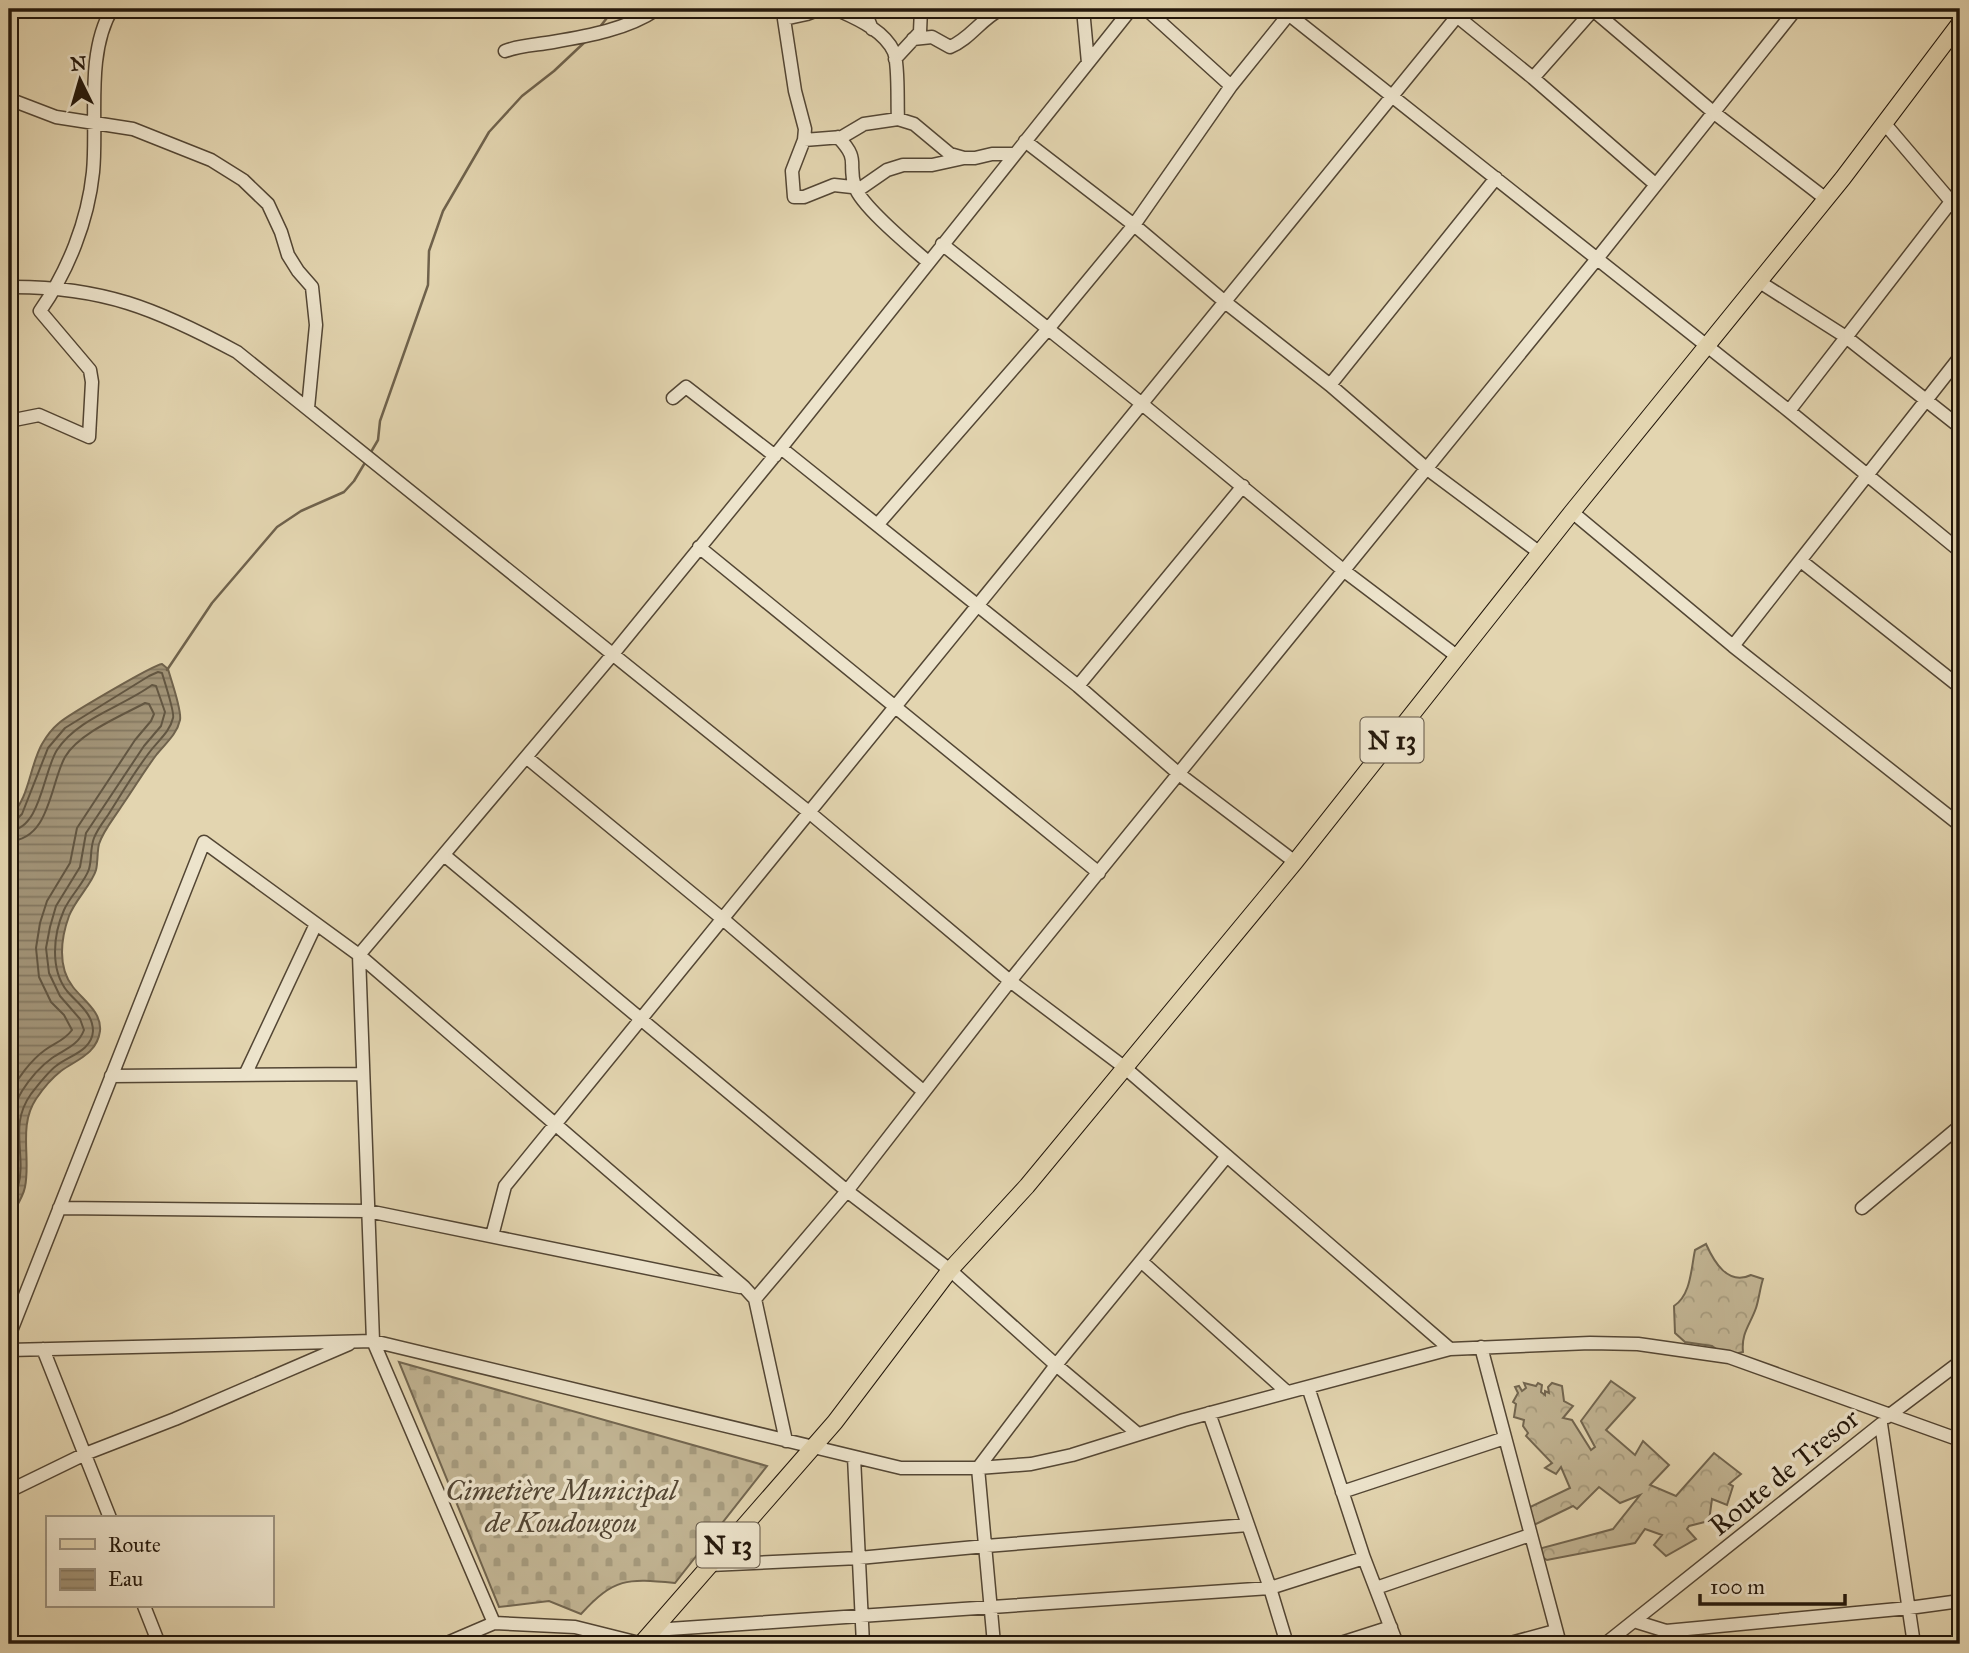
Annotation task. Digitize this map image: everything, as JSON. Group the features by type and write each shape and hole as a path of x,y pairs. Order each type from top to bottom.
{"main road":[{"name":"N 13","path":"642,1644 835,1422 950,1270 1027,1186 1295,862 1572,512 1826,199 1960,23"}],"street":[{"path":"9,16 10,9"},
{"path":"9,421 39,415 89,436 92,382 90,370 40,311 56,288 85,217 93,171 98,48 112,9"},
{"path":"505,51 626,25 657,9"},
{"path":"820,9 785,19 795,91 805,129 804,140 792,171 794,197 804,197 834,185 861,188 887,170 903,165 932,165 992,154 1014,154"},
{"path":"864,9 872,29"},
{"path":"895,59 920,32 921,9"},
{"path":"913,39 932,37 950,47 963,41 987,18 1001,9"},
{"path":"1083,9 1088,63"},
{"path":"494,1623 373,1341 359,956 613,654 778,452 1131,9"},
{"path":"1146,9 1231,86"},
{"path":"755,1299 847,1191 1010,981 1596,260 1796,9"},
{"path":"839,10 872,29 894,52 898,119"},
{"path":"1533,78 1593,10 1713,111 1826,199"},
{"path":"878,524 1048,329 1134,225 1285,11 1789,411 1960,551"},
{"path":"492,1237 505,1186 896,709 1392,96 1456,11 1655,184"},
{"path":"9,99 56,117 133,129 211,160 243,180 268,204 288,255 312,286 316,325 308,408"},
{"path":"804,140 838,137 864,124 898,119 914,124 950,153 964,158"},
{"path":"1885,124 1960,212"},
{"path":"838,137 851,151 856,188 887,226 928,262"},
{"path":"1025,141 1134,225 1225,302 1330,385 1426,468 1540,553"},
{"path":"1330,385 1496,178"},
{"path":"1789,411 1960,190"},
{"path":"942,244 1243,485 1343,570 1458,657"},
{"path":"1758,281 1846,337 1960,427"},
{"path":"9,287 56,288 112,297 178,322 237,352 810,813 1010,981 1125,1068 1450,1349"},
{"path":"1734,646 1960,357"},
{"path":"674,398 685,387 878,524 1078,686 1179,774 1295,862"},
{"path":"1078,686 1243,485"},
{"path":"1572,512 1734,646 1958,819"},
{"path":"699,547 1099,873"},
{"path":"1801,561 1960,687"},
{"path":"526,757 724,920 923,1091"},
{"path":"9,1336 204,842 359,956 744,1287 755,1299 786,1441"},
{"path":"443,855 847,1191 950,1270 1138,1434"},
{"path":"245,1075 316,924"},
{"path":"111,1076 363,1074"},
{"path":"1862,1209 1960,1126"},
{"path":"994,1644 978,1468 1056,1365 1227,1156"},
{"path":"59,1209 368,1211 744,1287"},
{"path":"1142,1262 1287,1392"},
{"path":"9,1491 85,1454 175,1419 355,1341"},
{"path":"9,1350 373,1341 901,1468 978,1468 1031,1464 1073,1455 1209,1413 1450,1349 1590,1343 1638,1344 1729,1357 1960,1440"},
{"path":"1481,1347 1560,1644"},
{"path":"43,1349 109,1516"},
{"name":"Route de Tresor","path":"1606,1644 1836,1463 1890,1413 1960,1363"},
{"path":"1308,1387 1364,1558 1397,1644"},
{"path":"1209,1413 1287,1644"},
{"path":"1881,1424 1914,1644"},
{"path":"1606,1644 1881,1424"},
{"path":"1342,1492 1505,1438"},
{"path":"854,1457 863,1644"},
{"path":"710,1565 859,1558 1248,1525"},
{"path":"1376,1588 1530,1535"},
{"path":"654,1630 1270,1588 1364,1558"},
{"path":"1637,1622 1666,1631 1960,1601"},
{"path":"145,1608 159,1644"},
{"path":"445,1644 494,1623 575,1627 642,1644"},
{"path":"1338,1644 1391,1627"},
{"path":"1507,1644 1555,1631"}],"green space":[{"path":"1706,1244 1718,1265 1729,1275 1743,1278 1751,1275 1763,1279 1756,1308 1745,1334 1743,1352 1726,1356 1712,1346 1685,1342 1675,1333 1674,1306 1687,1288 1695,1250"},
{"name":"Cimetière Municipal de Koudougou","path":"399,1362 767,1466 675,1583 622,1583 603,1593 581,1614 549,1601 499,1607"},
{"path":"1611,1381 1635,1398 1606,1430 1635,1455 1643,1441 1669,1465 1650,1485 1676,1496 1714,1453 1741,1474 1729,1484 1733,1486 1727,1505 1712,1499 1709,1521 1689,1526 1687,1529 1696,1539 1666,1556 1654,1545 1662,1535 1645,1529 1635,1543 1547,1560 1539,1555 1542,1548 1613,1529 1640,1495 1620,1503 1599,1487 1577,1509 1573,1506 1534,1525 1528,1508 1570,1488 1561,1467 1556,1474 1545,1468 1552,1463 1526,1436 1528,1433 1523,1426 1524,1420 1514,1417 1516,1404 1513,1402 1518,1393 1515,1387 1519,1386 1522,1391 1526,1388 1524,1383 1536,1386 1538,1383 1542,1385 1541,1392 1545,1395 1545,1391 1549,1393 1548,1387 1552,1383 1562,1386 1564,1401 1573,1406 1563,1418 1572,1420 1591,1450 1595,1447 1581,1421"}],"water":[{"path":"162,664 168,669 176,695 179,725 103,834 94,875 72,910 64,934 64,971 98,1018 98,1039 90,1051 51,1081 31,1109 26,1131 25,1187 9,1220 9,817 21,801 42,744 57,725 110,691"}],"waterway":[{"path":"599,28 614,9"},
{"path":"371,452 378,440 380,421 428,285 429,251 443,211 489,132 522,96 587,40"},
{"path":"167,670 212,603 277,527 301,511 344,492 366,461"}]}
